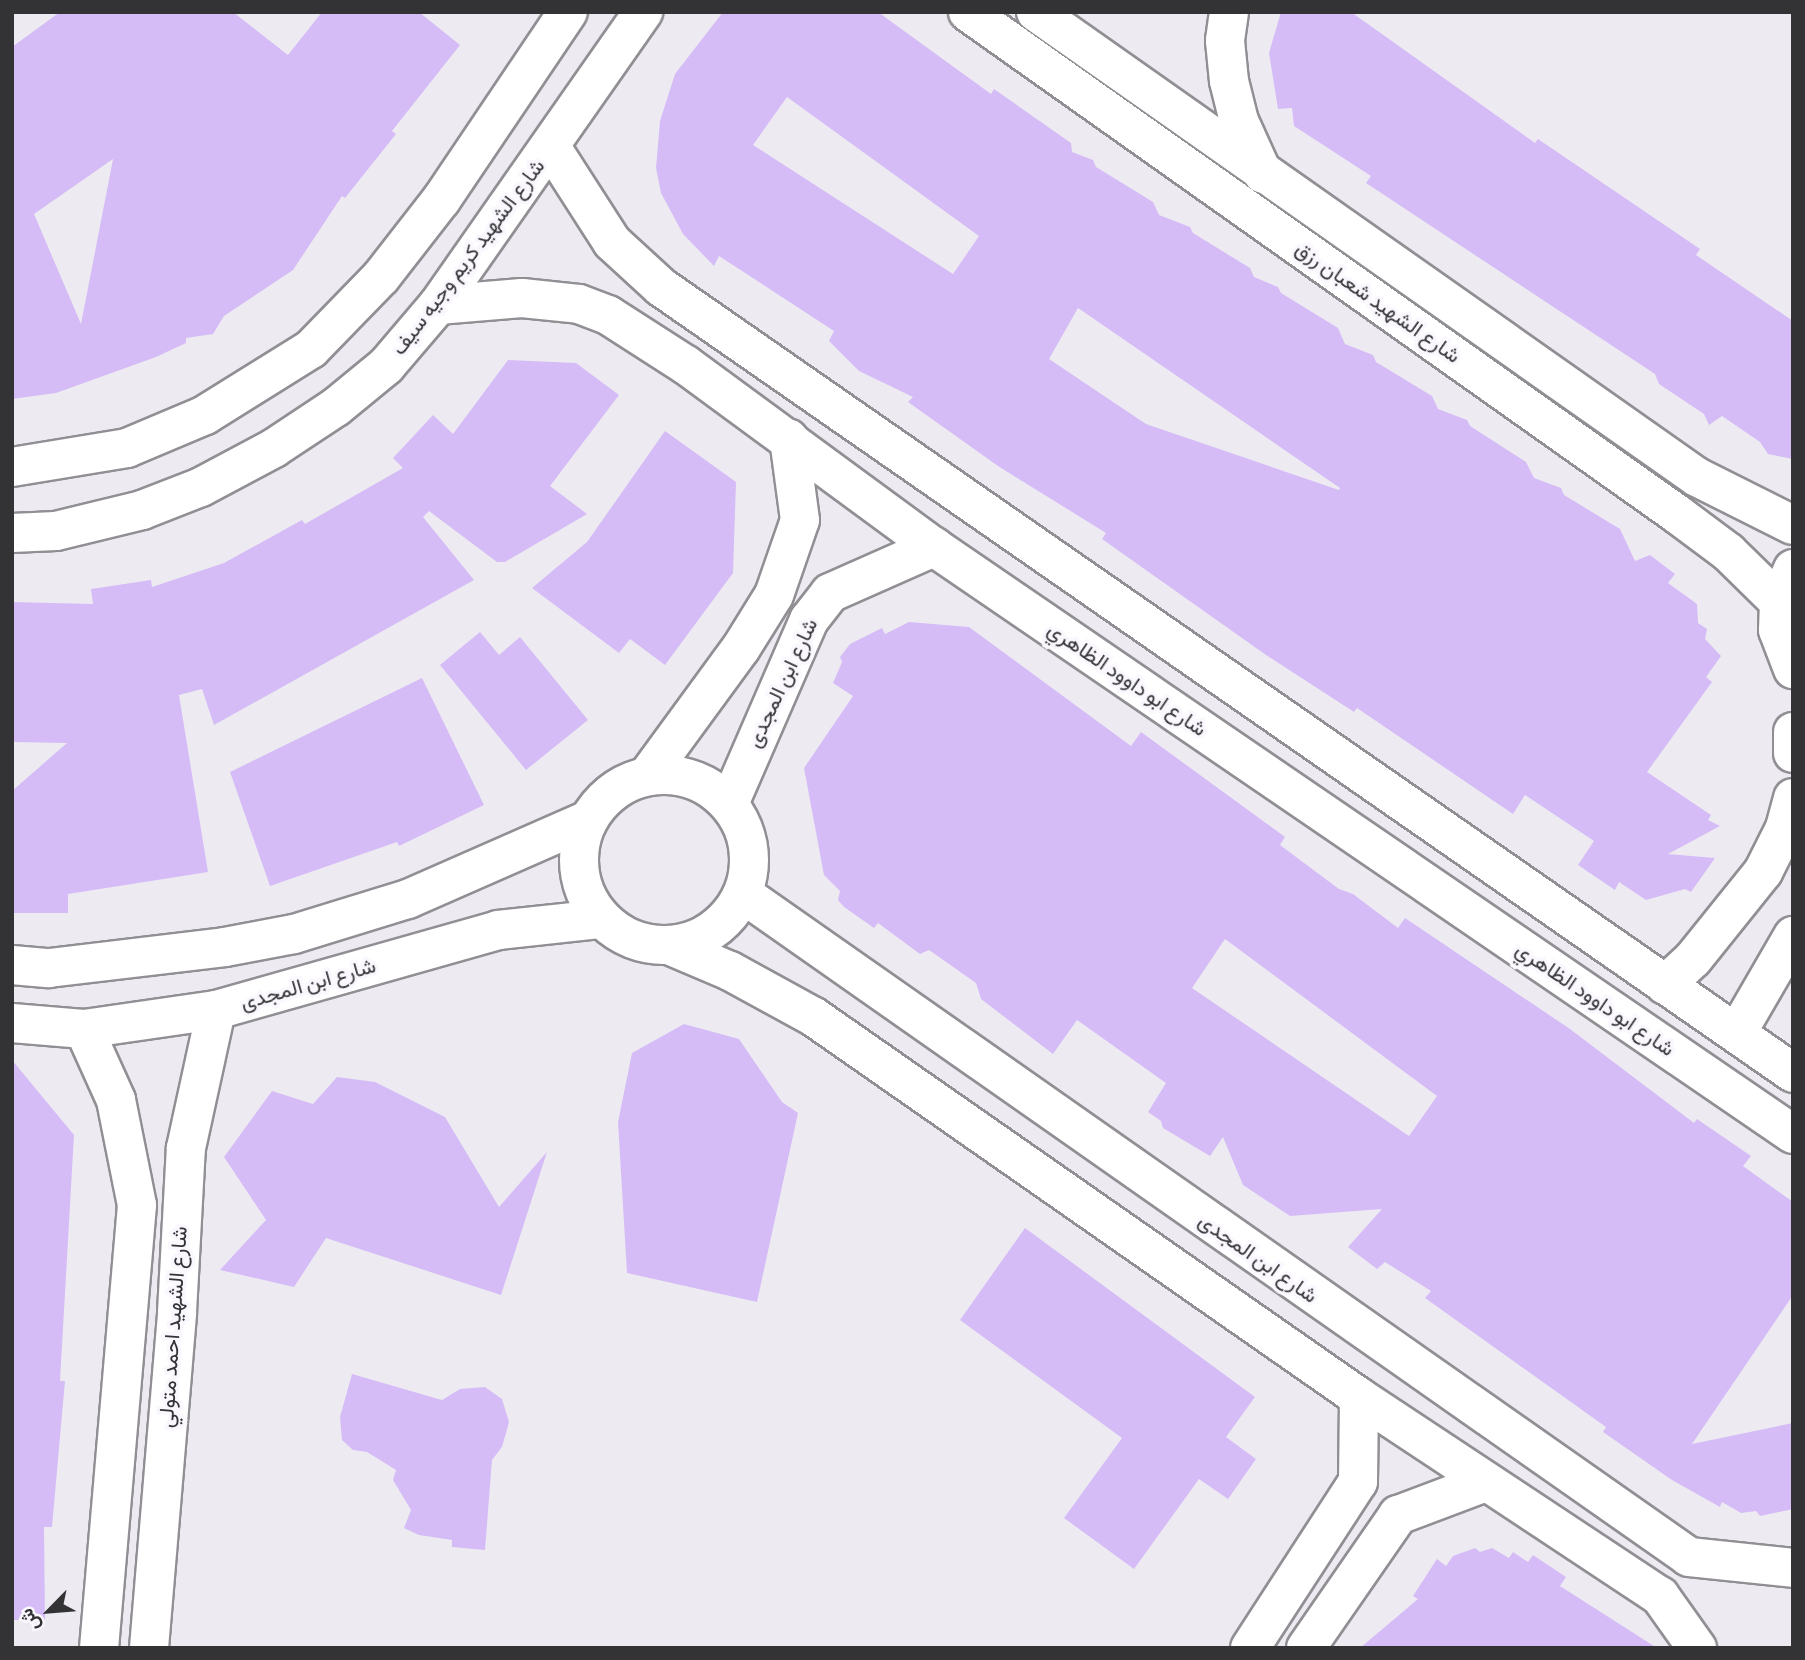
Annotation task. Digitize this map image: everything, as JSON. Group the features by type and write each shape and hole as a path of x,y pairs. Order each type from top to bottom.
{"street":[{"path":"12,467 127,448 235,399 311,349 381,277 432,211 568,12"},
{"name":"شارع الشهيد كريم وجيه سيف","path":"12,533 56,531 142,510 201,487 274,448 336,407 386,366 438,305 643,12"},
{"name":"شارع الشهيد شعبان رزق","path":"968,12 1728,552 1786,585"},
{"path":"1229,12 1225,41 1229,81 1239,121 1262,174"},
{"name":"شارع الشهيد شعبان رزق","path":"1043,13 1145,91 1697,477 1793,525"},
{"path":"1126,124 1145,91"},
{"path":"551,147 612,242 661,287 1665,985 1738,1031 1793,1073"},
{"name":"شارع ابو داوود الظاهري","path":"438,305 522,298 579,304 608,315 789,439 934,547 1793,1134"},
{"path":"648,775 741,648 774,595 800,520 789,439"},
{"name":"شارع ابن المجدى","path":"730,804 808,620 830,593 934,547"},
{"path":"1786,585 1778,630 1793,669"},
{"path":"1793,732 1793,753"},
{"path":"648,775 687,778 706,785 730,804 745,832 750,863 743,894 726,920 701,939 671,946 645,944 621,935 601,919 586,897 579,871 579,845 588,820 603,799 623,784 648,775"},
{"path":"1665,985 1693,959 1763,872 1785,828 1793,798"},
{"path":"12,965 50,968 225,947 295,934 408,899 588,820"},
{"name":"شارع ابن المجدى","path":"743,894 840,966 1689,1557 1793,1567"},
{"name":"شارع ابن المجدى","path":"12,1023 84,1029 216,1010 498,930 601,919"},
{"path":"1738,1031 1793,936"},
{"path":"671,946 730,971 814,1017 1359,1397 1660,1596 1697,1648"},
{"name":"شارع الشهيد احمد متولي","path":"149,1648 177,1312 180,1206 186,1148 216,1010"},
{"name":"شارع الشهيد احمد متولي","path":"84,1029 116,1100 137,1205 99,1648"},
{"path":"137,1205 180,1206"},
{"path":"1250,1648 1358,1482 1359,1397"},
{"path":"1358,1482 1398,1515"},
{"path":"1306,1648 1398,1515 1486,1482"},
{"path":"1660,1596 1689,1557"}],"building":[{"path":"60,12 233,12 288,55 322,12 419,12 460,45 392,131 396,134 345,198 342,196 293,270 224,316 213,334 186,338 186,343 156,357 56,393 12,399 12,47","holes":["113,159 81,324 34,214"]},
{"path":"723,12 878,12 991,94 994,89 1071,143 1072,152 1093,160 1096,167 1153,202 1159,215 1190,227 1193,233 1250,268 1254,277 1278,287 1281,293 1338,328 1345,344 1373,355 1376,362 1432,396 1438,409 1467,420 1470,426 1526,462 1534,478 1561,488 1564,495 1620,529 1635,561 1650,555 1675,574 1668,583 1697,604 1698,623 1707,629 1705,639 1721,656 1706,677 1712,682 1647,772 1711,815 1708,820 1720,826 1668,854 1715,858 1691,892 1685,889 1646,900 1619,882 1615,890 1578,865 1594,841 1525,795 1513,814 1357,708 1354,712 1266,655 1102,539 1106,533 998,466 908,402 913,397 859,371 829,341 834,331 719,256 714,266 683,234 661,193 656,168 660,121 675,74","holes":["787,97 979,236 953,274 753,145","1078,308 1340,488 1339,490 1146,424 1049,359"]},
{"path":"1281,12 1351,12 1535,143 1538,139 1700,249 1696,255 1793,321 1793,459 1768,454 1760,442 1722,416 1709,425 1704,414 1659,384 1655,374 1366,183 1371,176 1294,126 1292,108 1278,109 1269,53"},
{"path":"508,360 576,363 619,395 550,486 587,514 505,562 497,562 429,511 423,517 474,580 214,725 202,689 179,695 208,872 68,894 68,913 12,913 12,791 67,743 12,742 12,602 93,604 91,589 151,580 152,587 224,563 302,520 305,524 403,468 393,458 433,415 453,434"},
{"path":"665,431 736,482 733,573 665,665 630,639 619,653 532,588 587,542"},
{"path":"909,622 969,627 1131,746 1141,732 1285,837 1280,845 1339,889 1353,894 1398,928 1405,918 1570,1029 1694,1123 1697,1119 1751,1156 1743,1166 1793,1202 1793,1295 1692,1444 1793,1423 1793,1509 1760,1516 1756,1511 1741,1513 1722,1502 1720,1507 1672,1480 1603,1432 1606,1427 1425,1298 1431,1291 1385,1262 1377,1269 1348,1247 1382,1209 1290,1216 1243,1185 1223,1137 1210,1156 1163,1128 1161,1121 1148,1112 1166,1083 1077,1020 1053,1054 981,999 976,983 929,950 920,954 878,923 874,928 844,907 838,900 840,891 824,875 804,768 853,696 833,683 842,662 840,657 850,644 882,628 885,634","holes":["1225,939 1437,1096 1409,1136 1192,988"]},
{"path":"480,632 499,655 520,637 588,720 526,770 440,665"},
{"path":"422,678 484,805 399,846 397,842 270,886 230,772"},
{"path":"684,1024 739,1039 782,1102 798,1113 757,1302 627,1273 618,1122 632,1053"},
{"path":"12,1060 74,1135 60,1381 65,1381 52,1527 44,1527 45,1620 12,1620"},
{"path":"337,1077 375,1082 445,1117 499,1207 547,1152 501,1295 326,1238 294,1287 220,1270 266,1220 224,1157 272,1091 313,1104"},
{"path":"1025,1228 1255,1397 1226,1437 1256,1459 1228,1499 1199,1479 1134,1569 1064,1518 1122,1438 960,1320"},
{"path":"352,1374 442,1400 460,1389 485,1387 502,1399 509,1422 502,1447 492,1460 485,1550 452,1547 452,1540 419,1535 404,1528 411,1510 393,1480 396,1470 367,1452 353,1450 342,1440 340,1417"},
{"path":"1475,1548 1480,1552 1492,1548 1509,1558 1513,1552 1528,1562 1533,1555 1566,1577 1560,1586 1657,1648 1360,1648 1418,1599 1413,1596 1437,1559 1446,1566 1453,1556"}]}
